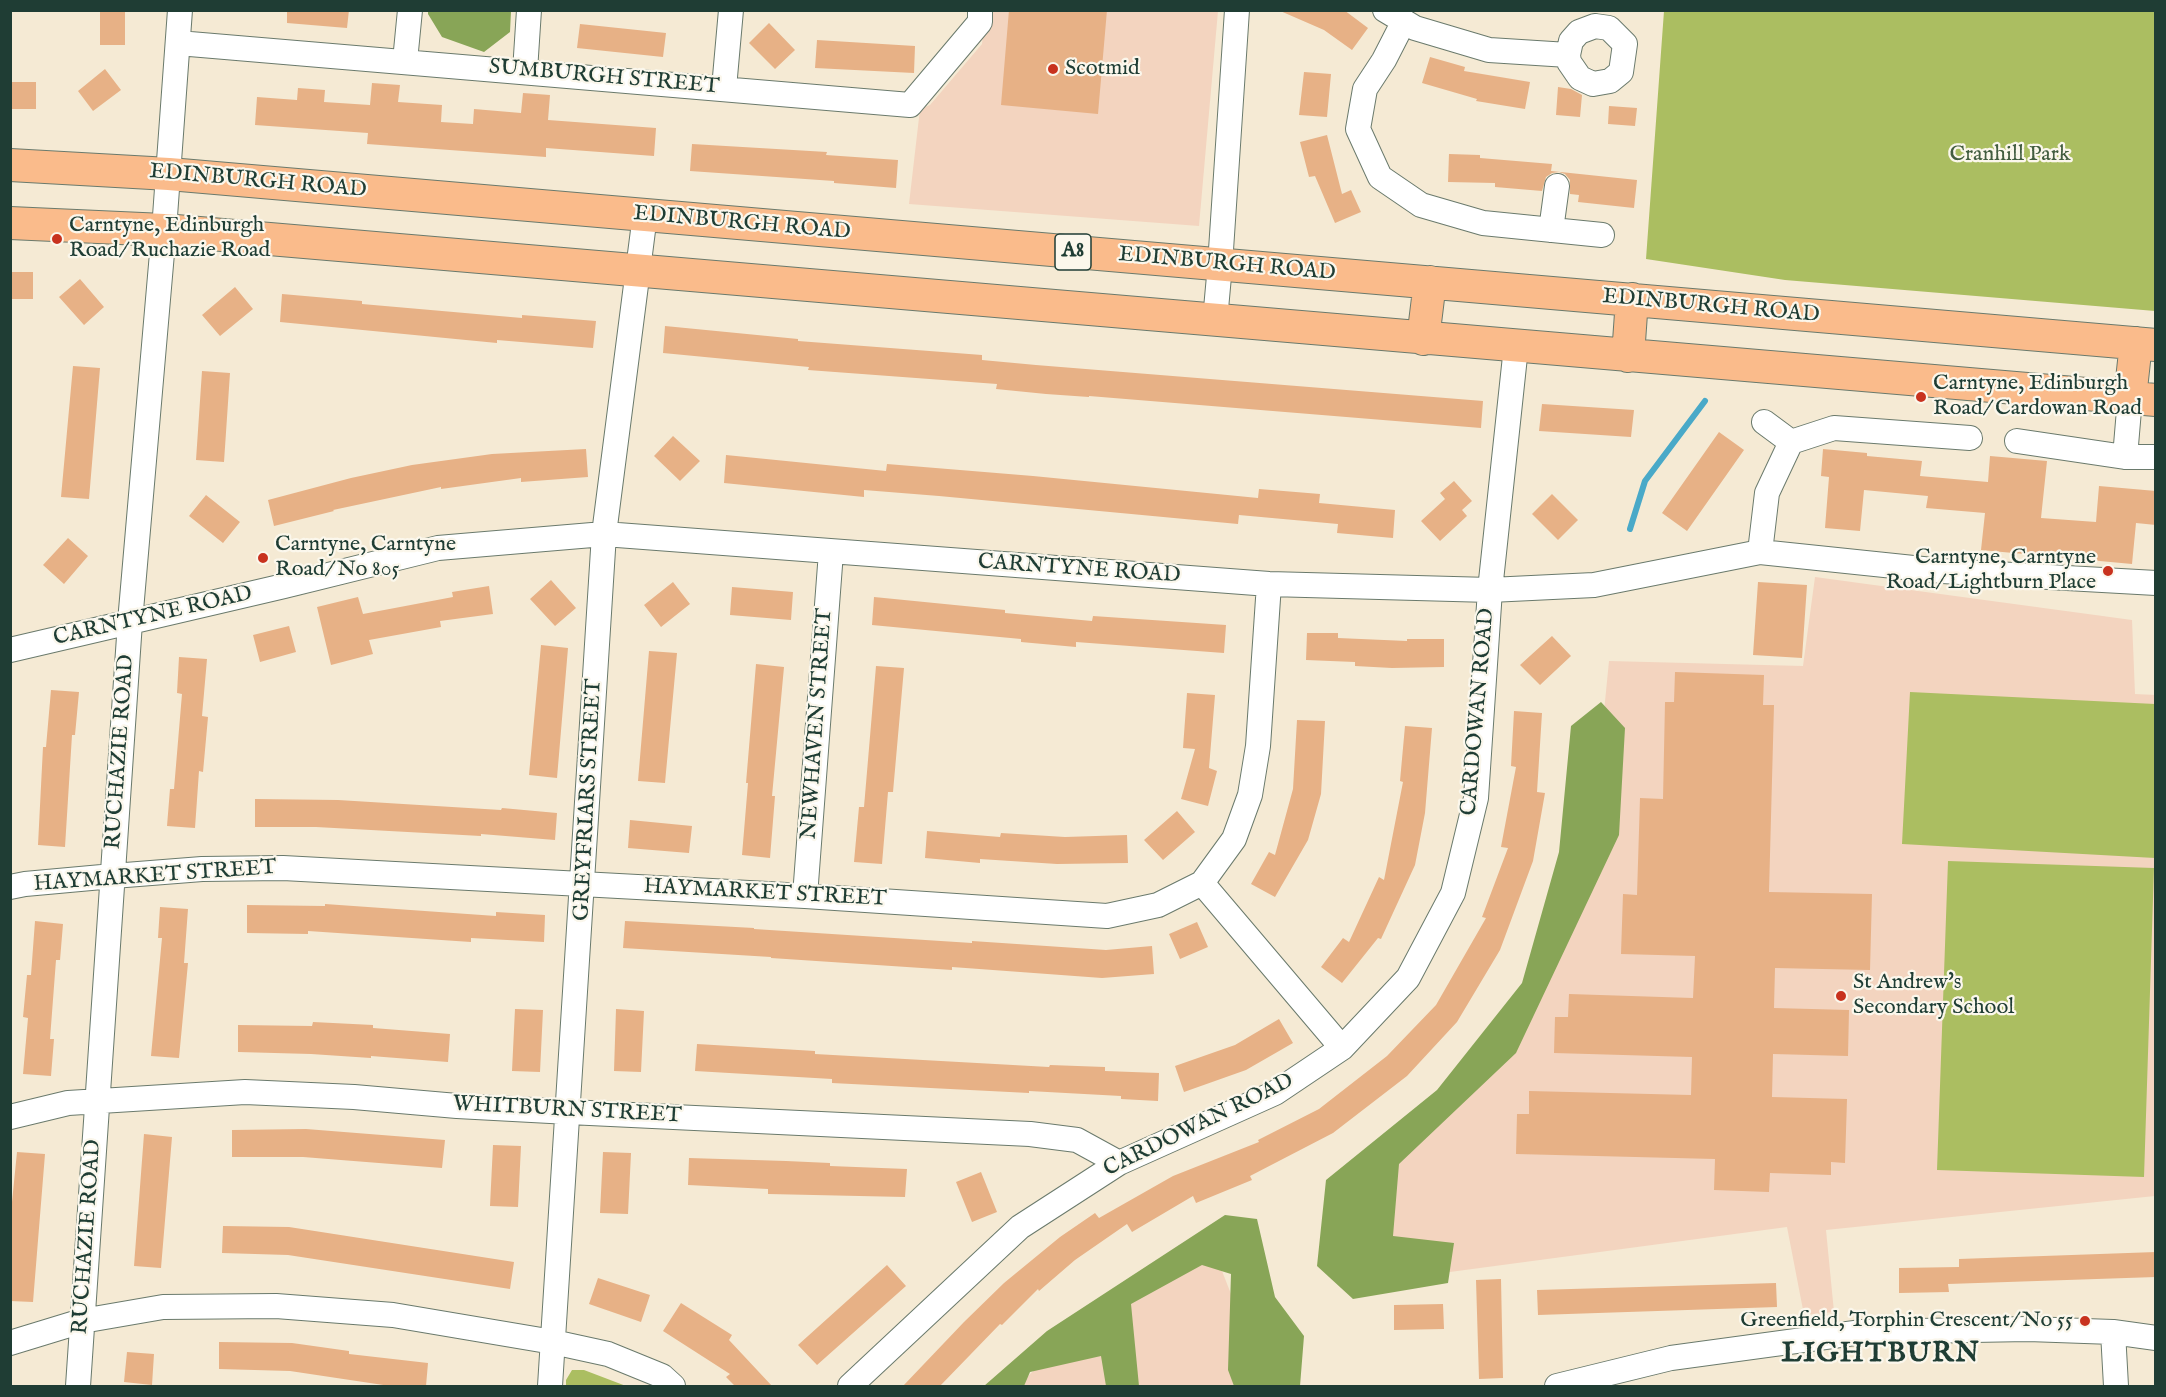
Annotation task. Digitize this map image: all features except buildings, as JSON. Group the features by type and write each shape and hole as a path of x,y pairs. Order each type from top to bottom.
{"main road":[{"name":"EDINBURGH ROAD","path":"10,165 168,174 2146,344"},
{"path":"10,223 164,230 2143,399"},
{"path":"1423,339 1430,282"},
{"path":"1628,356 1632,300"},
{"name":"A8","path":"2143,399 2146,344"}],"street":[{"name":"RUCHAZIE ROAD","path":"78,1386 130,622 164,230 180,10"},
{"path":"405,62 410,10"},
{"path":"525,71 529,10"},
{"path":"724,88 731,10"},
{"name":"SUMBURGH STREET","path":"178,43 910,105 980,22 980,10"},
{"path":"1215,320 1237,10"},
{"path":"1568,55 1489,51 1414,28 1394,16 1383,60 1365,89 1358,129 1380,177 1421,205 1484,223 1602,235"},
{"path":"1551,230 1557,186"},
{"name":"GREYFRIARS STREET","path":"550,1386 584,884 604,534 645,215"},
{"name":"CARDOWAN ROAD","path":"850,1386 1020,1227 1119,1162 1275,1093 1342,1048 1408,978 1453,893 1476,798 1490,590 1516,347"},
{"path":"2125,457 2143,399"},
{"path":"1764,422 1791,442"},
{"path":"1760,552 1767,493 1791,442 1834,428 1970,438"},
{"path":"2017,441 2125,457 2156,457"},
{"name":"CARNTYNE ROAD","path":"10,650 438,548 604,534 1269,584 1490,590 1594,585 1760,552 1942,571 2156,583"},
{"name":"NEWHAVEN STREET","path":"806,896 831,552"},
{"name":"HAYMARKET STREET","path":"10,887 202,869 283,868 806,896 1107,916 1158,905 1202,883 1234,839 1250,795 1258,746 1269,584"},
{"path":"1202,883 1342,1048"},
{"name":"WHITBURN STREET","path":"10,1117 68,1103 245,1092 569,1112 1030,1134 1077,1140 1119,1162"},
{"path":"10,1343 82,1322 163,1307 276,1306 393,1315 553,1342 608,1354 662,1376 673,1386"},
{"path":"1557,1386 1671,1358 1862,1332 2028,1329 2113,1332 2156,1338"},
{"path":"2113,1332 2116,1386"}],"shaded area":[{"path":"986,11 1218,11 1199,226 909,204 920,109 930,105 982,44"},
{"name":"St Andrew's Secondary School","path":"1815,577 2132,620 2135,694 2156,695 2155,1196 1826,1230 1834,1312 1804,1315 1787,1227 1375,1282 1380,1155 1495,1060 1556,932 1601,742 1609,661 1803,666"},
{"path":"1213,1248 1267,1386 1018,1386 1085,1320"}],"green space":[{"path":"428,10 511,11 510,32 484,52 442,37 428,14"},
{"name":"Cranhill Park","path":"1664,11 2155,11 2155,311 1785,280 1646,259"},
{"path":"1910,692 2155,704 2155,858 1902,844"},
{"path":"1601,702 1625,728 1619,835 1516,1053 1399,1164 1393,1236 1454,1243 1448,1283 1353,1299 1317,1266 1326,1180 1437,1090 1522,983 1559,852 1571,726"},
{"path":"1948,861 2154,868 2144,1177 1937,1170"},
{"path":"1225,1215 1257,1219 1275,1297 1304,1336 1300,1386 1234,1386 1228,1370 1231,1274 1202,1265 1131,1304 1139,1386 1106,1386 1101,1356 1030,1372 1024,1386 984,1386 1047,1331"},
{"path":"572,1370 584,1370 626,1386 566,1386 566,1380"}],"waterway":[{"path":"1630,529 1645,481 1705,401"}],"place":[{"name":"Scotmid","path":"1053,69"},
{"name":"Carntyne, Edinburgh Road/ Ruchazie Road","path":"57,239"},
{"name":"Carntyne, Edinburgh Road/ Cardowan Road","path":"1921,397"},
{"name":"Carntyne, Carntyne Road/ No 805","path":"263,558"},
{"name":"Carntyne, Carntyne Road/ Lightburn Place","path":"2108,571"},
{"name":"St Andrew's Secondary School","path":"1841,996"},
{"name":"Greenfield, Torphin Crescent/ No 55","path":"2085,1321"}],"district":[{"name":"LIGHTBURN","path":"1881,1355"}]}
